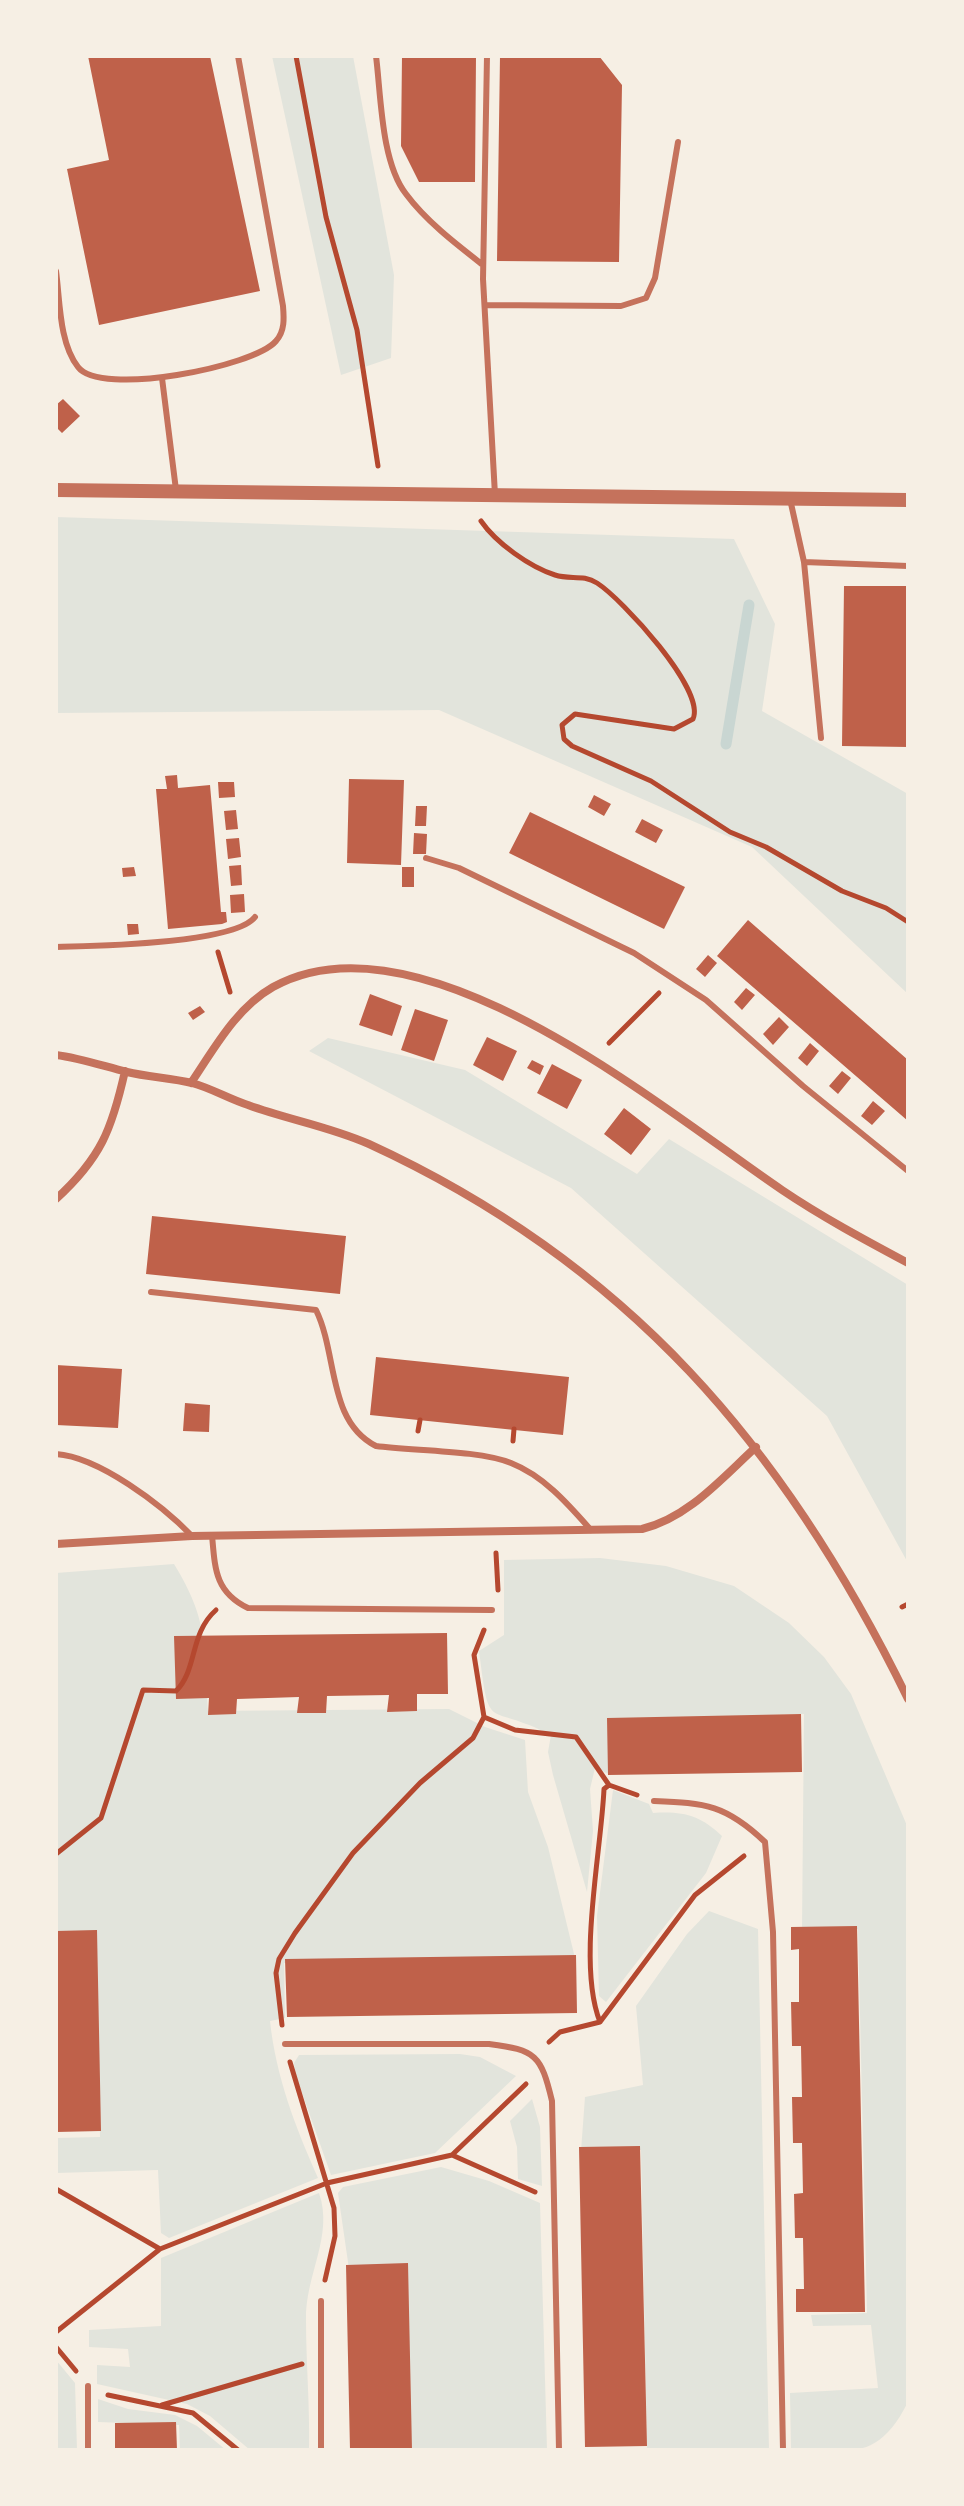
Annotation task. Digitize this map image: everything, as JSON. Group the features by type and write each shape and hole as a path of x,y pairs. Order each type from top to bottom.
{"street":[{"path":"56,490 908,500"},
{"path":"191,1083 236,1019 272,987 329,969 397,973 464,994 594,1058 783,1191 908,1263"},
{"path":"56,1055 191,1083 251,1107 313,1122 367,1144 459,1191 542,1244 642,1323 714,1397 756,1447 834,1558 908,1699"},
{"path":"56,1199 99,1154 114,1120 125,1071"},
{"path":"56,1544 212,1535 642,1529 660,1525 698,1499 756,1447"}],"lane":[{"path":"56,271 67,342 78,368 90,378 122,381 162,378 267,348 275,343 284,323 238,56"},
{"path":"376,56 387,146 404,192 483,265"},
{"path":"487,56 483,265 495,495"},
{"path":"485,305 621,306 646,298 655,278 678,142"},
{"path":"162,378 176,491"},
{"path":"790,499 804,562 821,738"},
{"path":"804,562 908,566"},
{"path":"426,858 459,868 634,953 706,1000 803,1086 908,1171"},
{"path":"56,947 209,936 244,927 255,917"},
{"path":"151,1292 316,1310 324,1327 343,1412 362,1439 376,1446 511,1462 533,1474 566,1500 591,1530"},
{"path":"56,1454 77,1458 144,1495 192,1536"},
{"path":"212,1535 218,1576 229,1599 248,1608 492,1610"},
{"path":"654,1801 699,1803 738,1817 765,1842 773,1932 783,2450"},
{"path":"285,2044 489,2044 522,2048 544,2067 552,2101 559,2450"},
{"path":"321,2301 321,2450"},
{"path":"88,2386 88,2450"}],"path":[{"path":"296,56 326,217 357,330 378,466"},
{"path":"476,495 479,519 510,549 556,576 584,576 604,589 685,679 695,702 693,719 674,729 575,714 562,725 564,739 572,746 651,781 730,832 766,847 842,891 886,908 908,922"},
{"path":"216,944 231,995"},
{"path":"609,1043 664,988"},
{"path":"329,2256 335,2236 334,2208 301,2107 285,2044 278,2001 279,1959 353,1853 420,1783 473,1738 484,1717 474,1655 498,1598 497,1560"},
{"path":"56,1854 101,1818 143,1690 176,1691 182,1685 193,1644 205,1620 229,1599"},
{"path":"484,1717 515,1730 576,1737 609,1785 604,1789 591,1970 593,2004 600,2022"},
{"path":"533,2056 560,2032 600,2022 695,1895 715,1876 765,1842"},
{"path":"56,2332 160,2249 327,2183 452,2155 544,2067"},
{"path":"452,2155 554,2200"},
{"path":"56,2189 160,2249"},
{"path":"56,2347 88,2386 125,2401 193,2413 238,2450"},
{"path":"161,2405 321,2359"}],"shaded area":[{"path":"272,56 353,56 394,275 391,358 341,375"},
{"path":"56,517 734,539 775,624 762,711 908,794 908,994 752,847 439,710 56,713"},
{"path":"328,1038 465,1070 637,1174 669,1139 908,1285 908,1563 827,1416 571,1188 309,1051"},
{"path":"600,1558 666,1566 734,1586 789,1623 824,1657 851,1694 908,1828 908,2402 885,2435 860,2449 791,2450 790,2393 878,2388 871,2325 813,2326 811,2315 867,2313 858,1929 802,1930 804,1714 609,1720 611,1775 595,1768 590,1789 593,1831 587,1892 553,1775 548,1752 551,1735 494,1712 486,1695 479,1651 504,1635 504,1560"},
{"path":"174,1564 194,1602 203,1634 208,1711 449,1709 485,1727 525,1740 528,1792 548,1847 575,1958 284,1963 285,2018 270,2021 273,2042 288,2101 318,2178 169,2238 161,2233 158,2170 56,2173 56,2138 100,2137 96,1932 56,1932 56,1573"},
{"path":"613,1790 649,1804 653,1813 682,1814 698,1819 722,1836 706,1873 606,2002 599,1996 597,1916"},
{"path":"709,1911 758,1929 769,2450 586,2450 647,2448 641,2150 581,2151 585,2097 643,2085 636,2006 687,1934"},
{"path":"460,2054 480,2057 516,2076 435,2153 331,2175 295,2073 294,2063 299,2055"},
{"path":"532,2099 540,2127 542,2186 518,2179 517,2147 510,2121"},
{"path":"441,2167 489,2181 540,2203 547,2450 411,2450 349,2269 338,2193 343,2187"},
{"path":"319,2193 323,2225 306,2320 309,2450 250,2450 210,2416 187,2404 97,2384 97,2365 130,2367 128,2349 89,2347 89,2330 161,2326 161,2258"},
{"path":"56,2360 75,2383 77,2450 56,2450"},
{"path":"98,2399 128,2409 175,2415 197,2426 226,2450 180,2450 179,2425 98,2422"}],"building":[{"path":"88,56 210,56 260,291 99,325 67,169 109,160"},
{"path":"402,56 476,56 475,182 419,182 401,146"},
{"path":"500,56 599,56 622,85 619,262 497,261"},
{"path":"63,399 80,416 62,433 56,427 56,405"},
{"path":"844,586 908,586 908,747 842,746"},
{"path":"177,775 178,788 210,785 221,912 226,912 227,922 222,924 168,929 156,789 167,789 165,776"},
{"path":"349,779 404,780 401,865 347,863"},
{"path":"218,782 234,782 235,797 219,798"},
{"path":"594,795 611,804 604,816 588,807"},
{"path":"416,806 427,806 426,826 415,826"},
{"path":"236,810 238,829 226,830 224,811"},
{"path":"530,812 685,887 664,929 509,853"},
{"path":"642,819 663,830 656,843 635,832"},
{"path":"414,833 427,834 426,854 413,854"},
{"path":"239,838 241,857 228,859 226,839"},
{"path":"241,865 242,885 231,886 229,866"},
{"path":"134,867 136,876 123,877 122,868"},
{"path":"402,867 414,867 414,887 402,887"},
{"path":"244,894 245,912 231,913 230,895"},
{"path":"748,920 908,1060 908,1121 717,956"},
{"path":"127,924 138,924 139,934 128,935"},
{"path":"708,955 717,963 705,977 696,969"},
{"path":"746,988 755,995 742,1010 734,1002"},
{"path":"370,994 402,1006 392,1036 359,1025"},
{"path":"200,1006 205,1012 193,1020 188,1013"},
{"path":"415,1009 448,1020 434,1061 401,1050"},
{"path":"779,1017 789,1027 773,1045 763,1034"},
{"path":"487,1037 517,1051 503,1081 473,1065"},
{"path":"810,1043 819,1051 807,1066 798,1058"},
{"path":"532,1060 544,1066 540,1075 527,1068"},
{"path":"552,1064 582,1080 567,1109 537,1093"},
{"path":"842,1071 851,1078 838,1094 829,1086"},
{"path":"873,1101 885,1111 872,1125 861,1116"},
{"path":"624,1108 651,1129 631,1155 604,1134"},
{"path":"152,1216 346,1236 340,1294 146,1274"},
{"path":"376,1357 569,1377 563,1435 370,1415"},
{"path":"56,1365 122,1369 118,1428 56,1425"},
{"path":"185,1403 210,1405 209,1432 183,1431"},
{"path":"447,1633 448,1694 417,1694 417,1711 387,1712 389,1695 327,1696 326,1713 297,1713 299,1697 237,1699 236,1714 208,1715 209,1698 176,1699 174,1636"},
{"path":"801,1714 802,1772 608,1775 607,1718"},
{"path":"857,1926 865,2312 796,2312 796,2289 804,2289 803,2238 795,2238 794,2194 803,2193 802,2143 793,2143 792,2097 802,2097 801,2046 792,2046 791,2002 799,2002 799,1949 791,1950 791,1927"},
{"path":"97,1930 101,2131 56,2132 56,1931"},
{"path":"576,1955 577,2013 287,2017 285,1959"},
{"path":"640,2146 647,2446 585,2447 579,2147"},
{"path":"408,2263 412,2450 350,2450 346,2265"},
{"path":"176,2422 177,2450 115,2450 115,2423"}],"waterway":[{"path":"726,744 749,605"}]}
